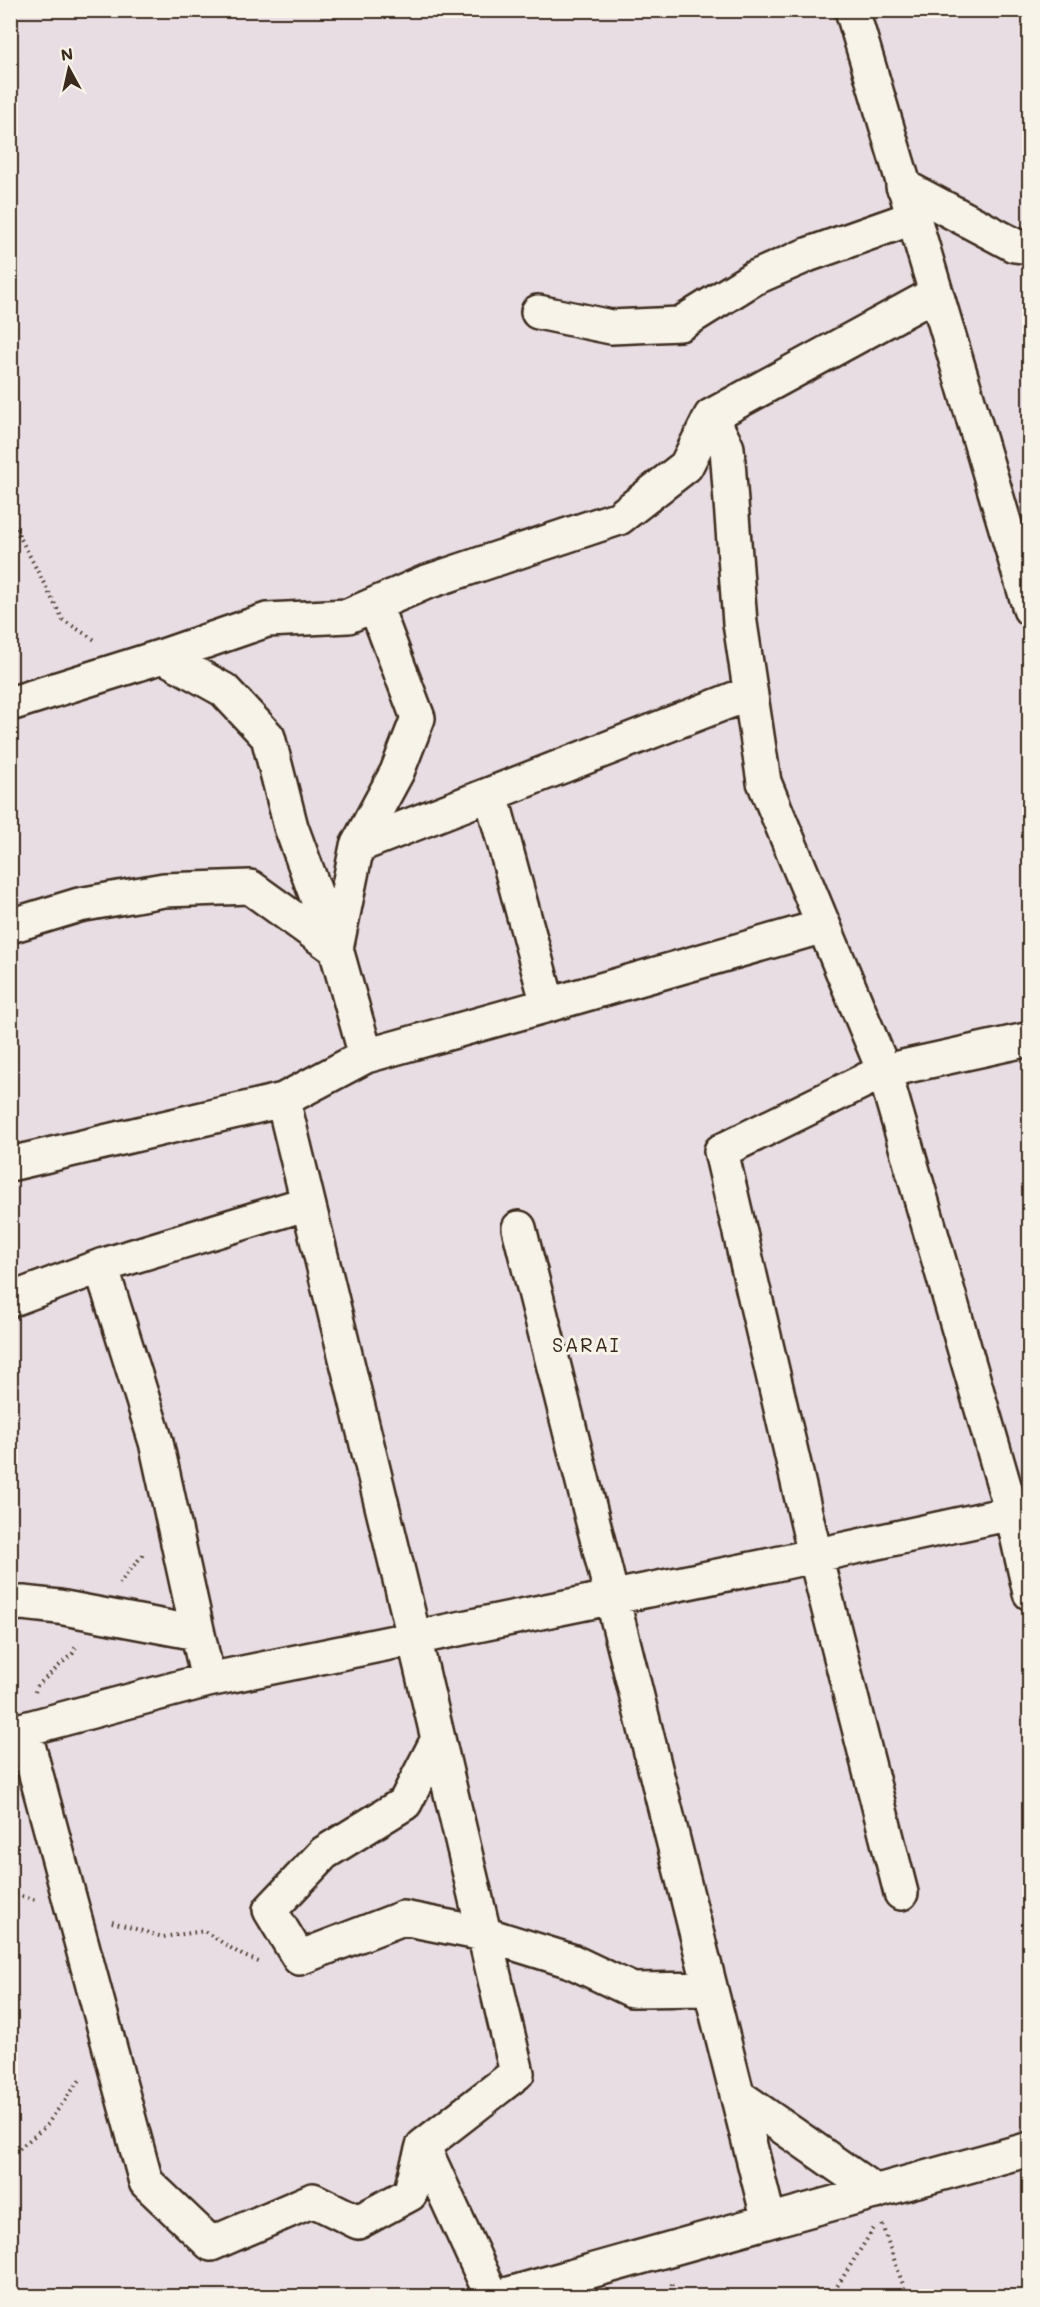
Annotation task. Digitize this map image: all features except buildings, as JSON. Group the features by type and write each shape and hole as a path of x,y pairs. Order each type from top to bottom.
{"street":[{"path":"852,10 1029,609"},
{"path":"903,186 1014,245 1029,247"},
{"path":"538,312 611,327 680,324 754,279 807,255 912,218"},
{"path":"10,704 267,620 348,616 424,583 618,518 686,466 711,416 935,294"},
{"path":"711,416 728,448 740,623 764,782 824,926 891,1069 1021,1511 1029,1593"},
{"path":"336,949 357,846 397,772 418,718 375,604"},
{"path":"148,660 224,690 268,737 291,827 336,949 366,1056"},
{"path":"357,846 750,693"},
{"path":"491,794 548,1005"},
{"path":"10,926 79,905 164,890 250,887 336,949"},
{"path":"10,1164 283,1100 366,1056 824,926"},
{"path":"901,1893 815,1555 721,1151 891,1069 1029,1039"},
{"path":"283,1100 414,1638 517,2073 423,2146 410,2194 358,2222 313,2200 211,2244 146,2182 17,1732 208,1680 414,1638 815,1555 1021,1511"},
{"path":"10,1300 101,1266 308,1203"},
{"path":"519,1228 769,2221"},
{"path":"101,1266 156,1442 208,1680"},
{"path":"10,1604 59,1607 197,1633"},
{"path":"438,1739 405,1803 324,1853 270,1911 299,1958 403,1918 484,1934 571,1961 632,1990 710,1989"},
{"path":"737,2095 876,2192"},
{"path":"423,2146 492,2296"},
{"path":"502,2296 1029,2149"}],"path":[{"path":"10,518 63,620 148,660"},
{"path":"204,1931 242,1955 261,1963"},
{"path":"10,2156 45,2127 84,2074"},
{"path":"831,2296 880,2219 907,2296"}],"district":[{"name":"SARAI","path":"586,1344"}]}
